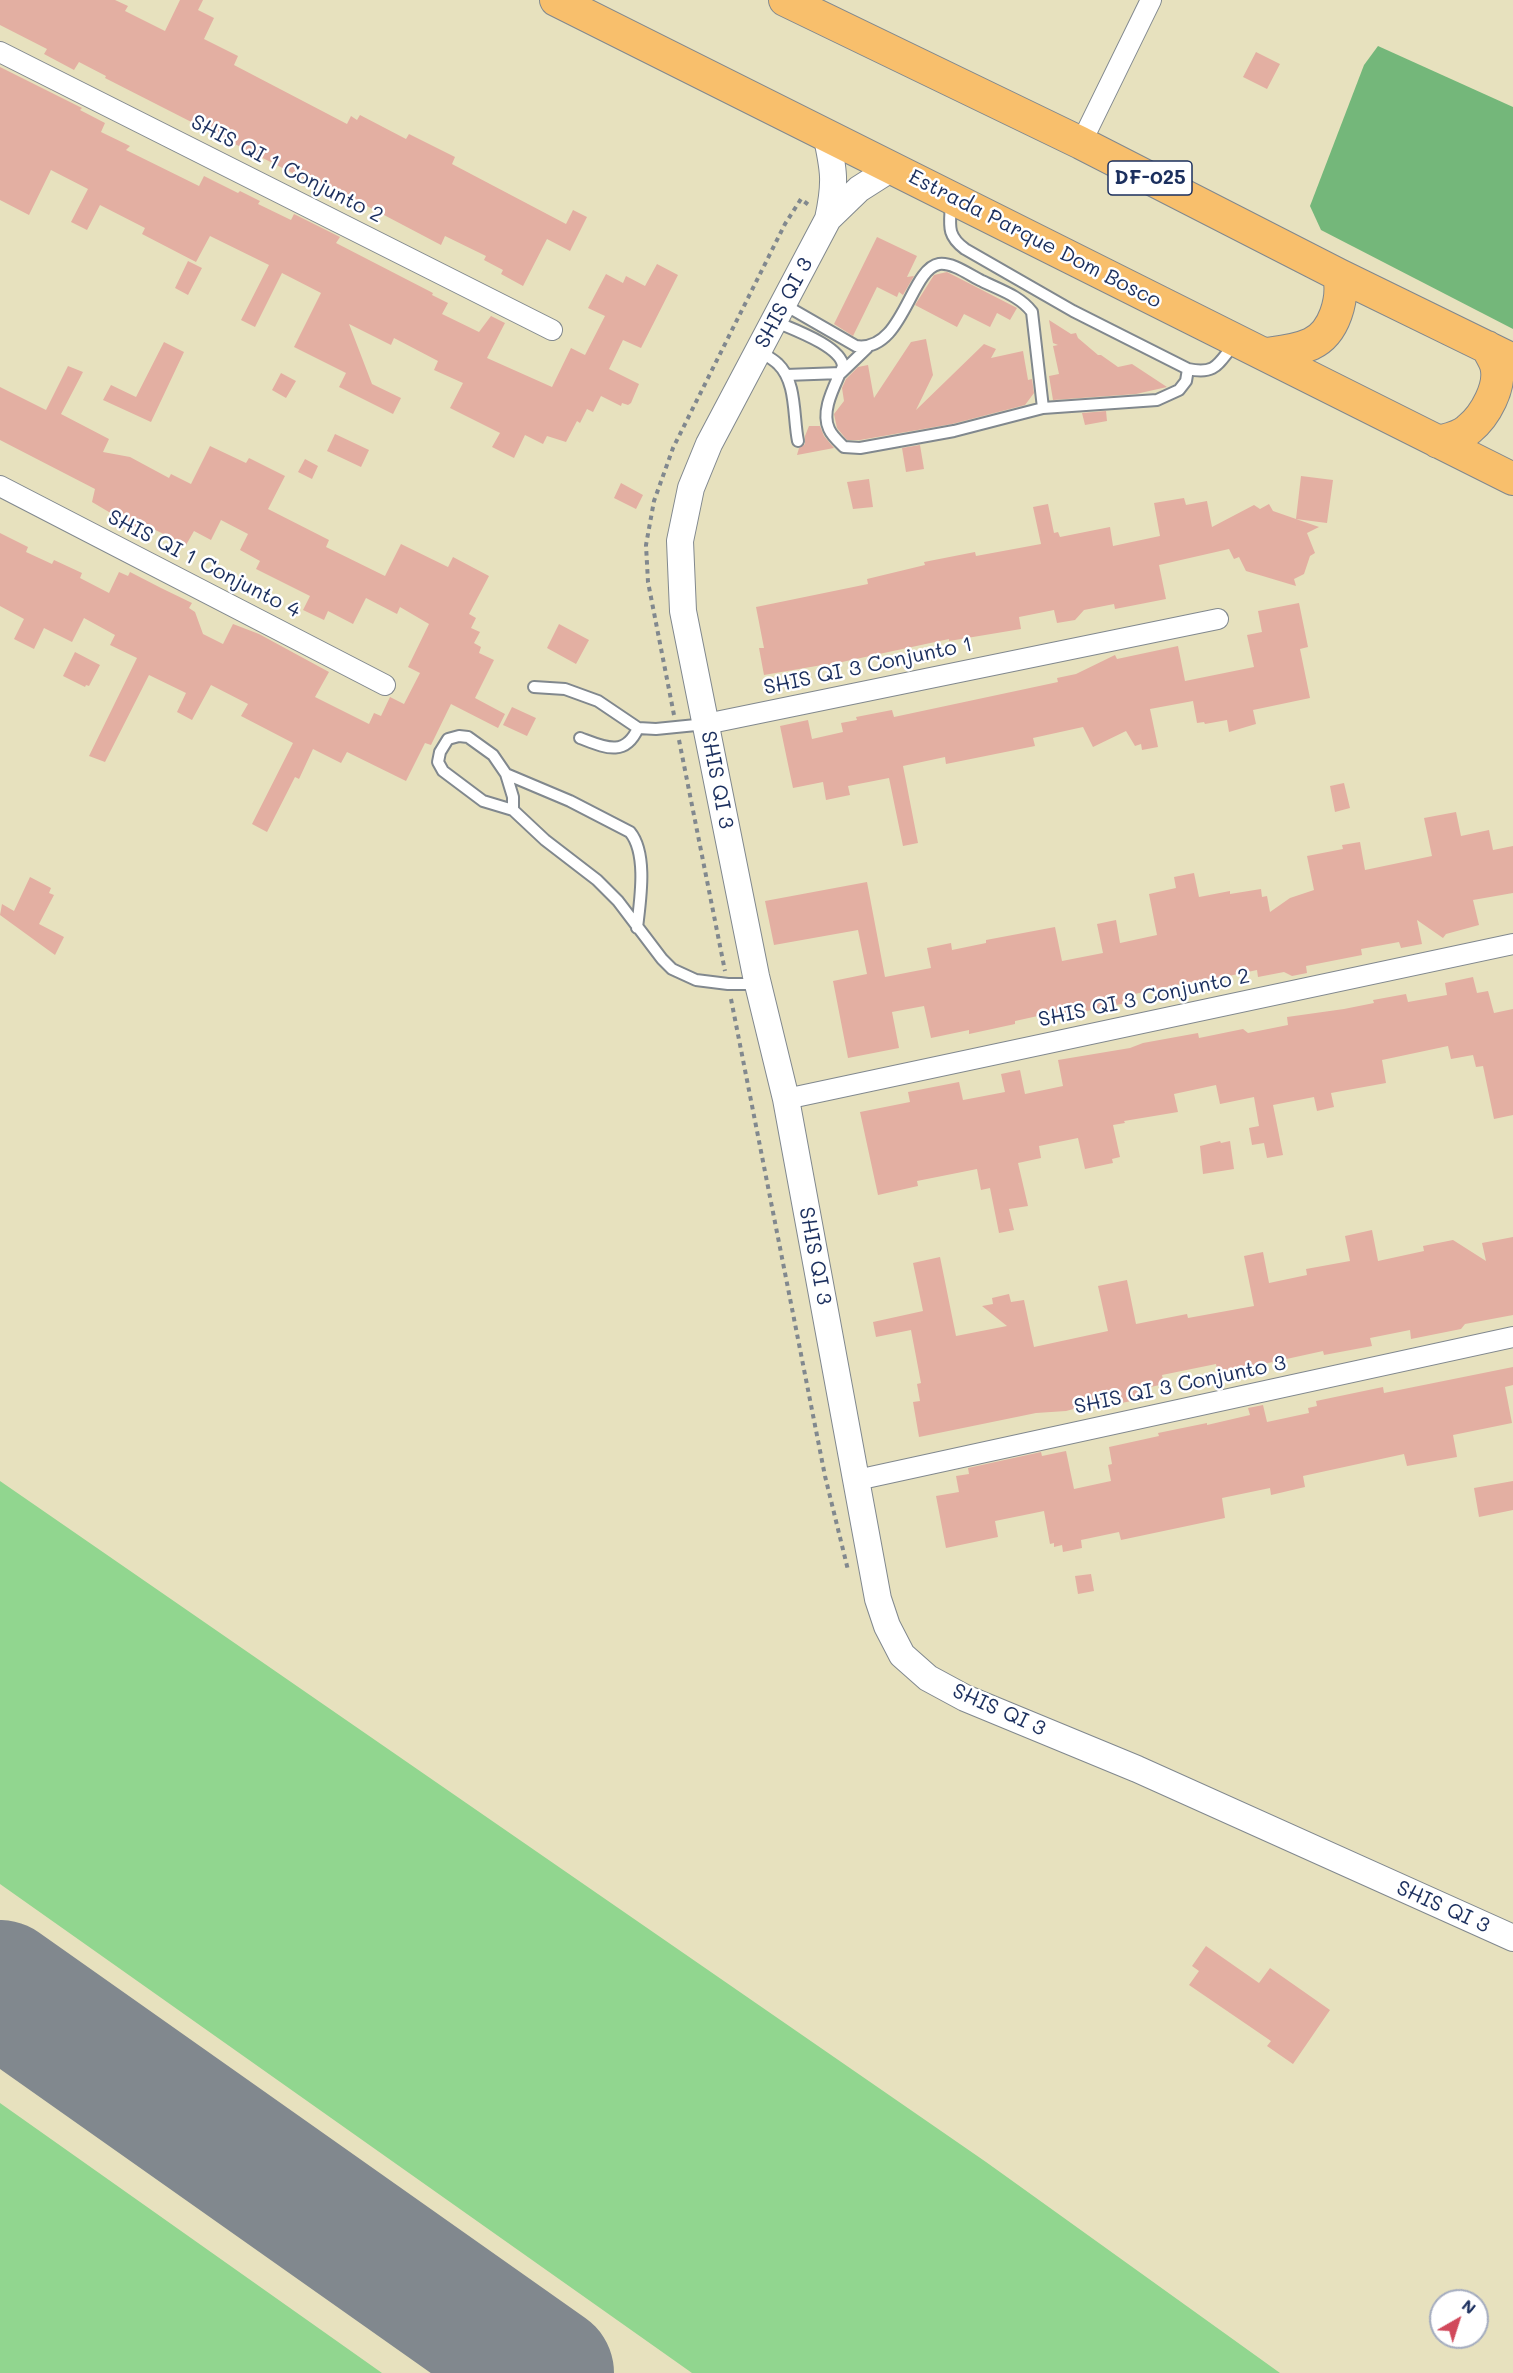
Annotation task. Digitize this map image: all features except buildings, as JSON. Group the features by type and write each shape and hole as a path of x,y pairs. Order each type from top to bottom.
{"main road":[{"name":"Estrada Parque Dom Bosco","path":"556,0 1507,476"},
{"name":"DF-025","path":"785,0 1081,143 1339,275 1500,354"},
{"path":"1251,347 1291,351 1313,344 1329,328 1338,308 1342,289 1339,275"},
{"path":"1438,442 1455,437 1469,429 1486,408 1497,382 1496,365 1500,354"},
{"path":"1507,476 1492,454 1490,439 1494,416 1509,393 1513,391"}],"street":[{"path":"1081,143 1151,0"},
{"name":"SHIS QI 1 Conjunto 2","path":"0,52 552,330"},
{"name":"SHIS QI 3","path":"826,134 834,171 834,189 828,219 709,444 691,488 680,541 683,611 758,984 786,1098 878,1599 887,1626 902,1655 928,1677 965,1698 1137,1769 1513,1938"},
{"name":"SHIS QI 3","path":"828,219 859,189 892,168"},
{"name":"SHIS QI 1 Conjunto 4","path":"0,486 386,685"},
{"name":"SHIS QI 3 Conjunto 1","path":"706,724 1218,619"},
{"name":"SHIS QI 3 Conjunto 2","path":"786,1098 1513,944"},
{"name":"SHIS QI 3 Conjunto 3","path":"857,1480 1513,1337"}],"lane":[{"path":"951,197 950,231 954,241 965,249 1073,311 1188,369 1205,372 1251,347"},
{"path":"786,375 841,373 867,348 887,336 927,271 939,264 952,267 1024,302 1032,312 1043,408"},
{"path":"779,313 832,349 843,360 826,419 829,430 844,447 860,448 954,431 1043,408 1157,400 1179,390 1186,381 1188,369"},
{"path":"779,313 856,346 867,348"},
{"path":"758,351 778,363 786,375 791,390 798,441"},
{"path":"534,687 565,689 598,701 638,728 632,740 623,746 612,748 580,738"},
{"name":"SHIS QI 3 Conjunto 1","path":"638,728 656,729 706,724"},
{"path":"513,810 513,797 506,774 493,755 468,737 459,736 448,739 440,752 438,762 443,771 465,790 483,801 513,810 545,840 597,880 618,901 637,928 672,969 696,980 728,984 758,984"},
{"path":"506,774 570,801 630,832 638,848 641,884 637,928"}],"path":[{"path":"828,219 801,199 780,235 673,448 654,501 646,545 648,582 825,1476 850,1580"}],"green space":[{"path":"1378,46 1513,107 1513,329 1321,230 1310,206 1364,65"},
{"path":"0,1481 986,2162 1280,2373 692,2373 0,1884"},
{"path":"0,2103 382,2373 0,2373"}],"runway":[{"path":"0,1987 547,2373"}]}
